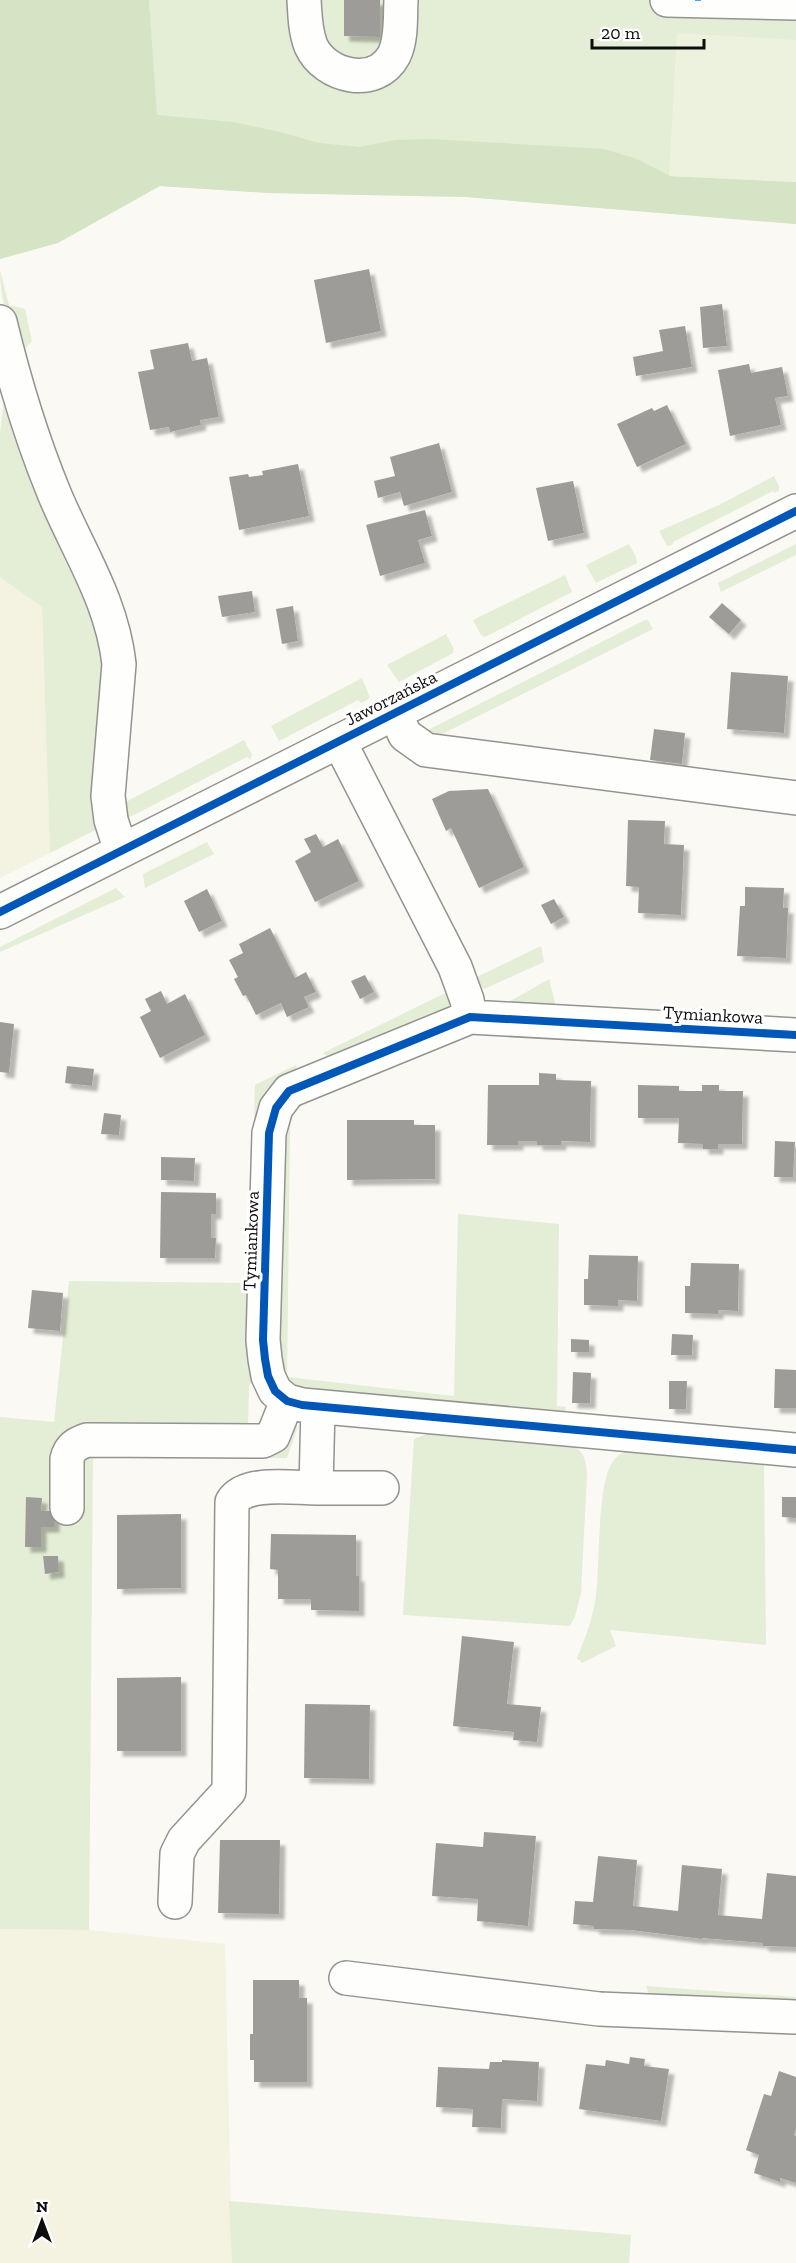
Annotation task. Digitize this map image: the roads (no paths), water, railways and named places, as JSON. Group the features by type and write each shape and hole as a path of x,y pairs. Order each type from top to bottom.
{"street":[{"path":"304,0 306,25 312,47 325,64 344,74 353,75 372,74 380,70 392,58 399,32 402,0"},
{"path":"667,0 796,3"},
{"path":"0,322 30,432 54,495 106,602 117,642 119,664 108,796 111,820 121,851"},
{"name":"Jaworzańska","path":"0,912 796,511"},
{"path":"395,713 405,735 426,750 796,798"},
{"path":"339,741 455,967 467,1000 470,1017"},
{"name":"Tymiankowa","path":"303,1404 275,1391 268,1376 264,1340 269,1133 276,1108 290,1091 470,1017 796,1035"},
{"path":"303,1404 796,1450"},
{"path":"303,1404 316,1488"},
{"path":"67,1508 67,1459 75,1444 87,1440 263,1441 273,1436 303,1404"},
{"path":"175,1902 177,1854 184,1840 229,1791 232,1502 236,1495 244,1490 255,1488 382,1488"},
{"path":"346,1978 599,2009 796,2017"}]}
